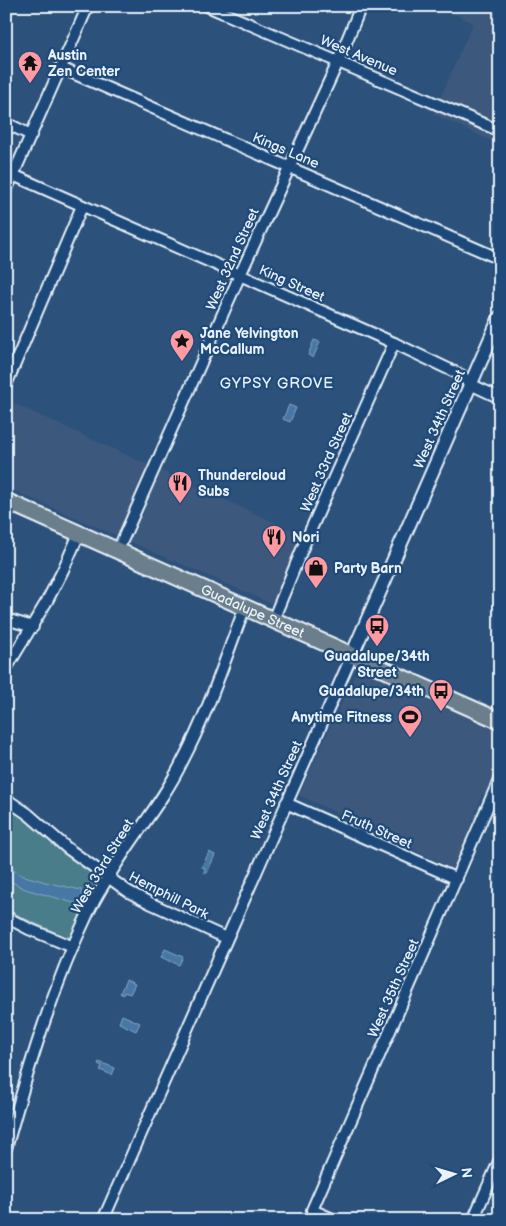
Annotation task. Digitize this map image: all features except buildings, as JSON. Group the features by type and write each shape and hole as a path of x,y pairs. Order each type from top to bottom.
{"main road":[{"name":"Guadalupe Street","path":"6,501 500,721"}],"street":[{"path":"6,192 88,6"},
{"name":"West Avenue","path":"207,6 500,130"},
{"name":"West 32nd Street","path":"118,550 240,275 338,62 361,6"},
{"name":"Kings Lane","path":"61,68 500,259"},
{"path":"6,123 31,134"},
{"name":"King Street","path":"13,176 394,343 461,375 470,384 500,398"},
{"path":"6,385 82,206"},
{"name":"West 34th Street","path":"103,1220 500,317"},
{"name":"West 33rd Street","path":"273,620 394,343"},
{"path":"6,669 33,626 63,570 79,534"},
{"name":"West 33rd Street","path":"6,1149 12,1108 49,1004 73,947 89,912 108,878 126,848 168,789 183,762 202,720 245,608"},
{"path":"6,619 33,626"},
{"name":"West 35th Street","path":"335,1220 312,1210 500,778"},
{"name":"Hemphill Park","path":"6,799 28,814 67,848 129,892 226,938"},
{"name":"Fruth Street","path":"286,803 457,879"},
{"path":"6,917 28,929 73,947"},
{"path":"473,1220 500,1159"}],"shaded area":[{"path":"446,6 500,6 500,145 433,114 473,23 445,9"},
{"path":"314,340 320,342 313,358 308,355"},
{"path":"6,400 302,535 272,604 6,487"},
{"path":"289,405 296,408 290,422 283,419"},
{"path":"358,668 500,731 500,801 482,795 454,869 299,795"},
{"path":"209,852 215,855 207,873 204,872 205,868 202,867"},
{"path":"6,865 21,875 81,890 83,895 80,901 74,903 25,889 6,879"},
{"path":"165,949 183,957 179,965 161,957"},
{"path":"126,980 135,984 130,994 124,992 123,995 120,993"},
{"path":"122,1015 140,1023 136,1031 119,1023"},
{"path":"99,1062 115,1068 112,1075 100,1070 102,1066 98,1064"}],"green space":[{"path":"6,805 29,821 98,878 100,882 71,937 66,937 23,918 6,908"}],"place":[{"name":"Austin Zen Center","path":"30,84"},
{"name":"Jane Yelvington McCallum","path":"182,362"},
{"name":"Thundercloud Subs","path":"180,504"},
{"name":"Nori","path":"274,558"},
{"name":"Party Barn","path":"316,589"},
{"name":"Guadalupe/34th Street","path":"377,647"},
{"name":"Guadalupe/34th","path":"441,712"},
{"name":"Anytime Fitness","path":"410,738"}],"district":[{"name":"GYPSY GROVE","path":"277,383"}]}
